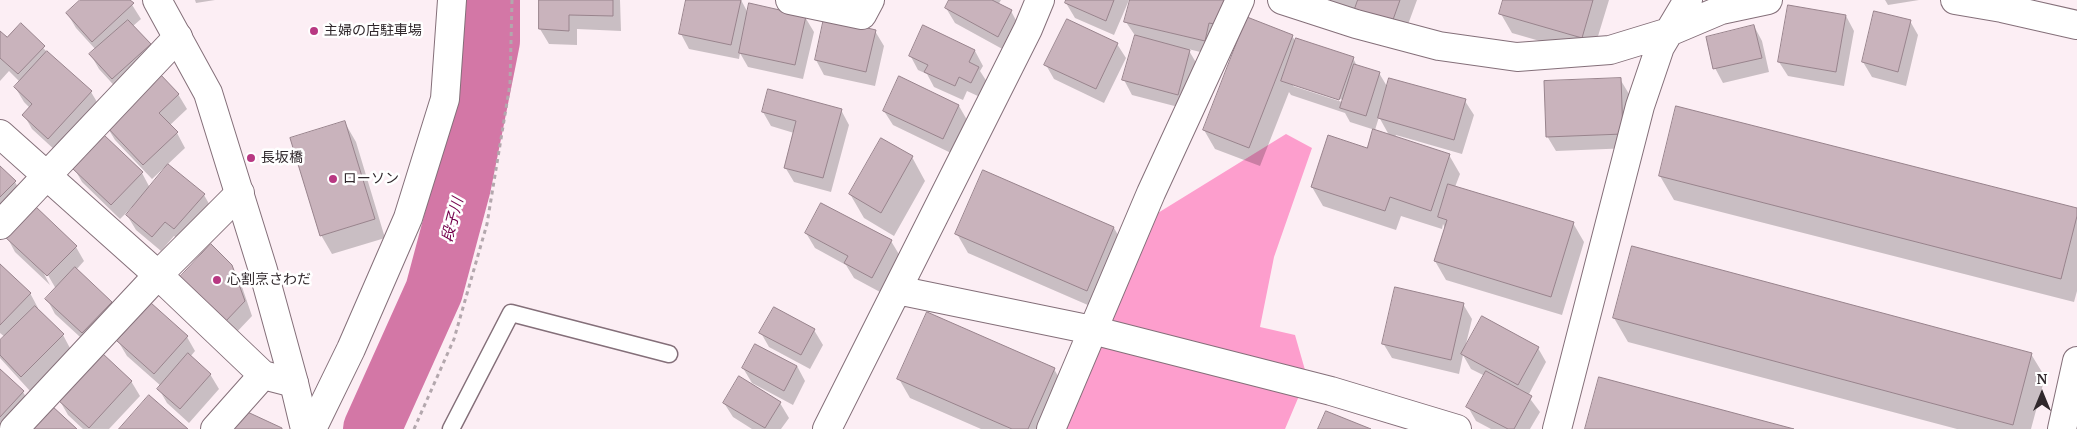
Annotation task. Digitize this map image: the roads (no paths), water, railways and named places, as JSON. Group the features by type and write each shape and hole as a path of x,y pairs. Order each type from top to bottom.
{"street":[{"path":"157,0 208,92 240,193 294,383 305,429"},
{"path":"312,429 351,349 408,218 445,99 452,0"},
{"path":"790,0 862,15 870,0"},
{"path":"827,429 1028,29 1040,0"},
{"path":"1051,429 1151,193 1240,0"},
{"path":"1282,0 1356,24 1438,46 1517,57 1610,50 1669,32 1722,10 1768,0"},
{"path":"1557,429 1638,115 1660,48 1688,0"},
{"path":"1955,0 2002,8 2077,25"},
{"path":"0,225 178,37"},
{"path":"0,134 158,275 263,375 294,383"},
{"path":"14,429 158,275 240,193"},
{"path":"897,290 1092,330 1330,391 1457,429"},
{"path":"2062,429 2077,361"},
{"path":"215,429 263,375"}],"lane":[{"path":"451,429 511,313 669,354"}],"waterway":[{"name":"段子川","path":"372,429 434,291 462,186 491,41 491,0"}],"place":[{"name":"主婦の店駐車場","path":"314,31"},
{"name":"長坂橋","path":"251,158"},
{"name":"ローソン","path":"333,179"},
{"name":"心割烹さわだ","path":"217,280"}]}
